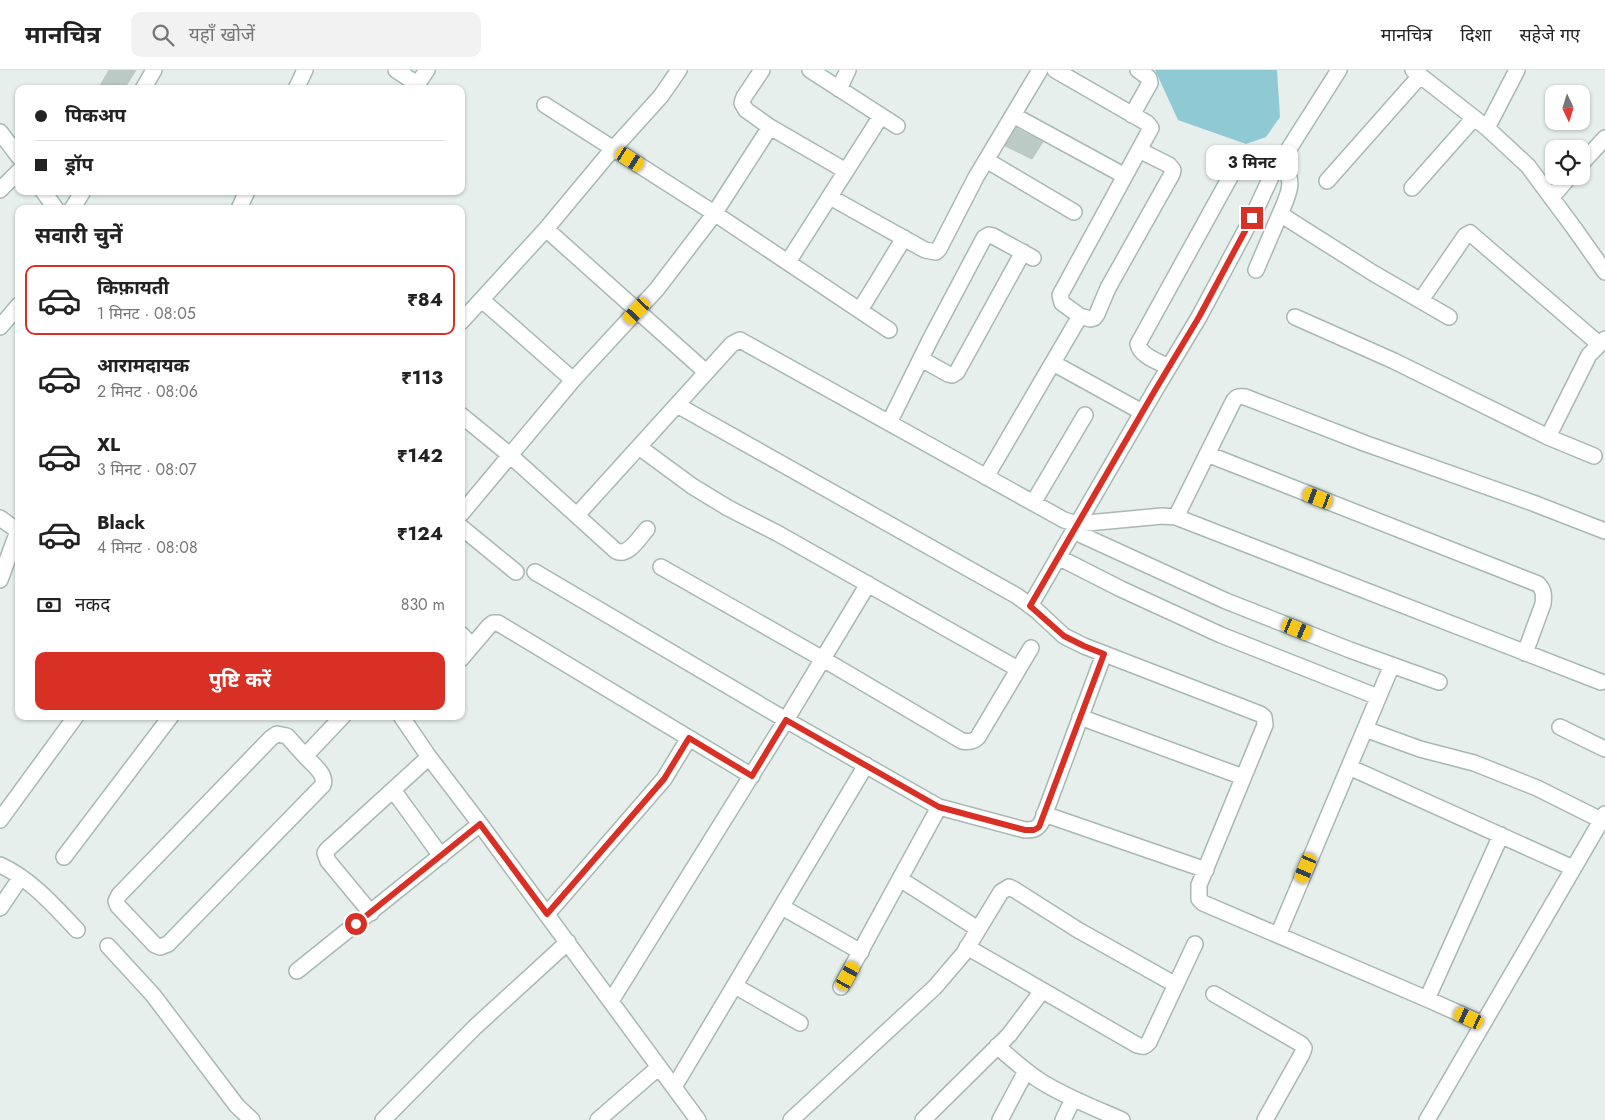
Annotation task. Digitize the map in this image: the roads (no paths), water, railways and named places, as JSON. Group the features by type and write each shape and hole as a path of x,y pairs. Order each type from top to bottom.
{"street":[{"path":"145,85 154,70"},
{"path":"298,85 305,70"},
{"path":"396,70 414,85"},
{"path":"417,85 427,70"},
{"path":"465,318 546,229 613,148 661,96 679,70"},
{"path":"762,70 742,103 746,110 770,127 846,171"},
{"path":"810,70 897,126"},
{"path":"839,89 848,70"},
{"path":"830,196 904,238 932,252 936,252 986,160 1040,70"},
{"path":"1055,70 1150,125 1151,128 1060,295 1062,303 1080,316 1090,319 1098,314 1108,288 1172,174 1173,170 1169,165 1140,150"},
{"path":"1132,115 1150,83 1149,78 1138,70"},
{"path":"1030,606 1199,317 1252,218 1271,177 1339,70"},
{"path":"1487,128 1517,70"},
{"path":"1326,181 1416,73 1487,128 1528,166 1605,272"},
{"path":"545,105 714,213 889,330"},
{"path":"1013,115 1125,176"},
{"path":"788,262 881,116"},
{"path":"1412,188 1474,118"},
{"path":"465,509 573,380 657,290 714,213 770,127"},
{"path":"0,132 15,152"},
{"path":"1590,154 1605,138"},
{"path":"986,160 1074,212"},
{"path":"1256,270 1290,189 1290,178 1282,160"},
{"path":"1169,367 1143,353 1139,349 1138,344 1234,170"},
{"path":"0,190 15,175"},
{"path":"1552,197 1562,185"},
{"path":"1280,214 1449,317"},
{"path":"546,229 706,372"},
{"path":"1421,300 1465,236 1470,233 1602,341 1589,355 1548,436"},
{"path":"889,423 920,359 984,238 989,235 992,236 1028,255 957,372 952,375 948,374 920,359"},
{"path":"860,310 904,238"},
{"path":"482,300 573,380"},
{"path":"0,327 15,310"},
{"path":"986,477 1080,316"},
{"path":"1295,317 1394,361 1548,436 1594,456"},
{"path":"577,515 732,344 740,340 1064,520 1075,528 1226,601 1350,650 1439,682"},
{"path":"1053,363 1142,412"},
{"path":"1176,517 1235,398 1245,396 1364,444 1533,503 1605,531"},
{"path":"677,405 1001,587 1030,606 1064,636 1084,646 1264,717 1265,725 1200,885 1199,899 1203,903 1483,1024"},
{"path":"1033,503 1085,415"},
{"path":"465,418 511,456 616,551 620,553 626,552 647,530"},
{"path":"639,447 692,486 721,504 777,533 1018,669"},
{"path":"1207,454 1538,584 1543,589 1543,604 1525,653"},
{"path":"1075,528 1162,516 1176,517 1601,682"},
{"path":"0,518 15,528"},
{"path":"465,530 516,572"},
{"path":"0,580 15,538"},
{"path":"1058,557 1120,589 1221,635 1378,697"},
{"path":"661,567 968,742 978,737 1031,648"},
{"path":"535,572 786,720 939,807 1025,830 1034,830 1039,827 1104,654"},
{"path":"611,1002 752,776 868,584"},
{"path":"465,654 489,626 498,623 752,776"},
{"path":"465,638 472,646"},
{"path":"1278,935 1392,665"},
{"path":"1080,716 1244,778"},
{"path":"0,820 73,720"},
{"path":"64,857 168,720"},
{"path":"305,756 339,720"},
{"path":"408,720 429,757 568,942 698,1120"},
{"path":"1560,726 1605,749"},
{"path":"1365,728 1420,749 1474,763 1537,788 1604,819 1573,868 1429,1119"},
{"path":"277,734 287,736 305,756 324,776 325,782 323,785 168,944 160,947 155,945 118,906 116,901 119,895 271,738 277,734"},
{"path":"547,914 664,779 689,738"},
{"path":"370,913 328,861 327,850 429,757"},
{"path":"674,1087 866,765"},
{"path":"1348,768 1573,868"},
{"path":"393,790 441,856"},
{"path":"841,987 939,807"},
{"path":"1044,814 1206,870"},
{"path":"297,972 480,824"},
{"path":"1427,999 1501,835"},
{"path":"0,865 21,877 47,898 77,930"},
{"path":"0,908 21,877"},
{"path":"900,879 978,929"},
{"path":"791,1120 935,987 967,947 1001,892 1009,887 1078,930 1176,985"},
{"path":"782,907 861,952"},
{"path":"383,1120 475,1027 568,942"},
{"path":"967,947 1142,1047 1146,1046 1149,1042 1195,944"},
{"path":"108,946 153,995 237,1106 252,1120"},
{"path":"735,986 800,1023"},
{"path":"923,1120 1009,1035 1042,991"},
{"path":"1214,994 1302,1044 1304,1048 1264,1120"},
{"path":"998,1046 1026,1071 1046,1085 1122,1120"},
{"path":"598,1120 659,1067"},
{"path":"1000,1120 1026,1071"},
{"path":"1063,1120 1073,1099"}],"water":[{"path":"1155,70 1277,70 1280,117 1266,137 1246,144 1178,120"}]}
